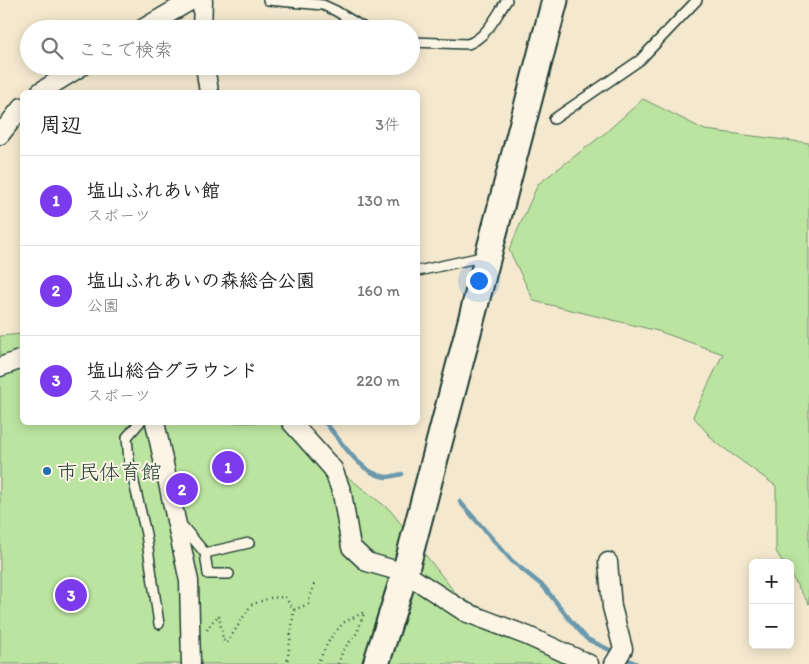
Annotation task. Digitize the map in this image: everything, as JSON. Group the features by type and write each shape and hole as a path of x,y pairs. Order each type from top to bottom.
{"street":[{"path":"158,20 192,0"},
{"path":"202,20 203,0"},
{"path":"376,664 405,573 555,0"},
{"path":"43,90 67,75"},
{"path":"206,75 209,90"},
{"path":"2,127 20,109"},
{"path":"0,367 20,359"},
{"path":"156,425 189,581 191,662"},
{"path":"294,425 333,469 342,493 351,547 367,562 405,573 465,612 528,636 589,664"},
{"path":"608,562 618,657"}],"lane":[{"path":"268,0 323,5 336,10 352,20"},
{"path":"420,42 468,44 476,42 483,36 507,0"},
{"path":"554,120 640,60 697,0"},
{"path":"420,272 488,255"},
{"path":"137,425 127,437 129,461 146,534 159,624"},
{"path":"176,517 205,553 208,574 229,574"},
{"path":"205,553 250,543"}],"path":[{"path":"294,610 308,604 315,582"},
{"path":"191,662 212,622 220,615 223,640 227,643 251,605 269,598 285,597 294,610 287,664"},
{"path":"317,664 330,639 343,623 364,612 356,633 343,650 338,664"}],"green space":[{"path":"643,99 705,130 809,143 809,604 794,580 794,559 781,559 776,551 776,486 714,441 693,416 723,354 658,331 534,301 509,250 538,184 604,134"},
{"path":"20,334 20,425 299,425 336,468 390,510 457,595 576,664 0,664 0,336"}],"waterway":[{"path":"327,425 352,456 368,470 386,477 402,474"},
{"path":"460,502 512,561 544,587 587,639 616,653"},
{"path":"622,657 637,664"}],"place":[{"name":"塩山ふれあい館","path":"228,467"},
{"name":"市民体育館","path":"47,471"},
{"name":"塩山ふれあいの森総合公園","path":"182,489"},
{"name":"塩山総合グラウンド","path":"71,595"}]}
